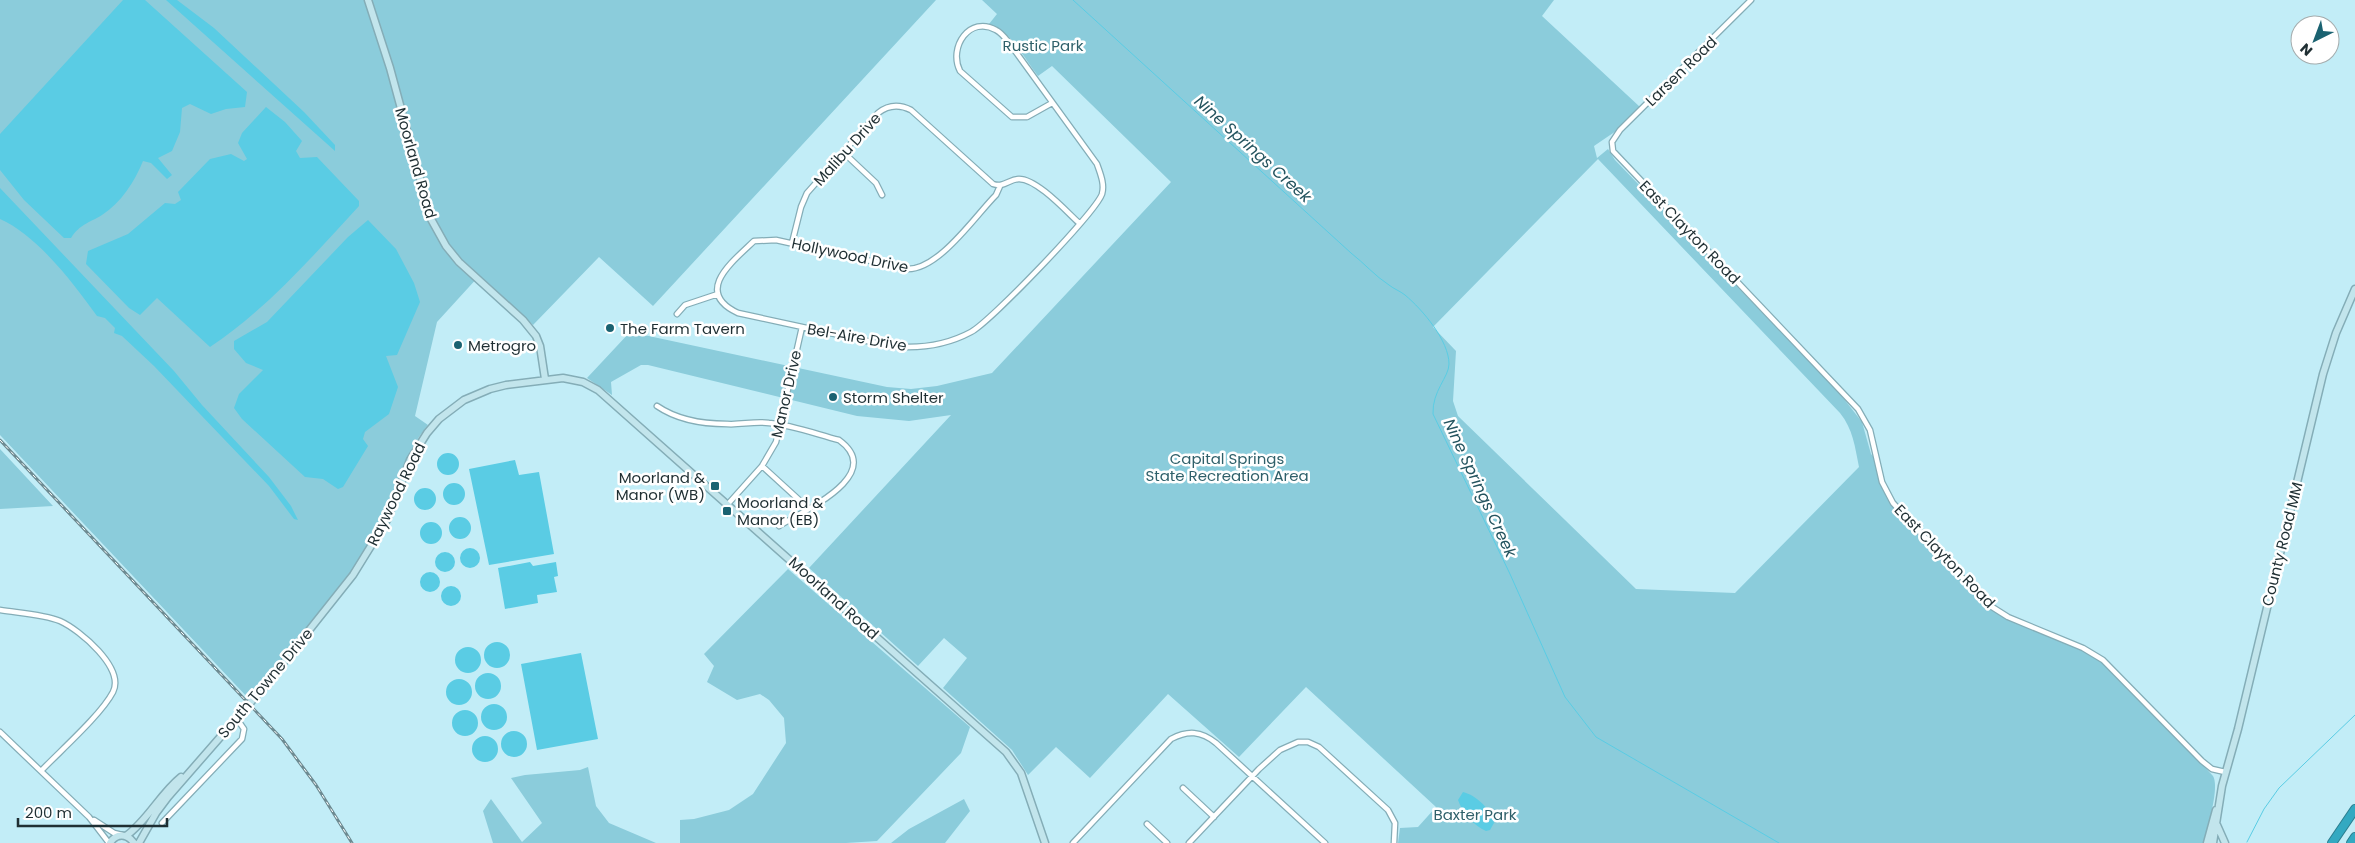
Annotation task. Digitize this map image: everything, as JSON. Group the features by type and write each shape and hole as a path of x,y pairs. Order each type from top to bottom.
{"highway":[{"path":"2332,843 2355,809"},
{"path":"2351,843 2355,837"}],"street":[{"name":"Moorland Road","path":"368,0 390,68 431,219 446,246 459,262 523,320 536,336 540,346 545,380"},
{"name":"Larsen Road","path":"1612,142 1620,130 1751,0"},
{"name":"Bel-Aire Drive","path":"718,294 726,308 738,314 903,348 930,346 952,341 971,332 992,317 1079,223 1099,200 1103,184 1096,164 1010,44 997,30 978,28 962,36 955,54 960,71 1005,112 1012,117 1027,118 1052,103"},
{"name":"Malibu Drive","path":"792,243 805,198 882,109 901,106 911,110 993,184 1000,186"},
{"name":"East Clayton Road","path":"1612,142 1612,149 1616,156 1858,409 1867,423 1882,482 1893,503 1964,580 1989,605 2008,617 2083,648 2103,660 2202,761 2212,769 2225,772"},
{"path":"843,152 876,183 882,195"},
{"path":"1000,186 1021,179 1035,184 1079,223"},
{"name":"Hollywood Drive","path":"718,294 717,287 722,274 754,241 762,239 792,243 915,269 931,262 942,253 996,195 1000,186"},
{"name":"County Road MM","path":"2213,843 2225,772 2238,729 2323,374 2336,333 2355,289"},
{"path":"678,314 685,305 718,294"},
{"name":"Manor Drive","path":"728,504 762,466 776,442 802,327"},
{"name":"Raywood Road","path":"335,598 354,575 376,541 387,520 410,460 427,433 439,419 464,400 490,389 563,378 583,382"},
{"name":"Moorland Road","path":"583,382 598,390 1006,752 1021,773 1045,843"},
{"path":"657,406 668,414 703,422 726,424 753,422 780,425 839,440 848,447 854,460 851,473 844,483 826,499 779,526"},
{"path":"762,466 808,508"},
{"name":"South Towne Drive","path":"139,843 156,813 193,766 237,718 335,598"},
{"path":"0,610 58,620 68,625 102,655 112,668 115,678 114,690 104,706 41,771"},
{"path":"162,823 242,739 244,729 237,718"},
{"path":"0,732 89,817 110,843"},
{"path":"1072,843 1170,739 1181,733 1193,732 1208,736 1325,843"},
{"path":"1189,843 1253,776 1287,746 1308,742 1319,746 1388,810 1395,823 1394,843"},
{"name":"South Towne Drive","path":"110,843 116,836 125,835 136,829 167,790 193,766"},
{"path":"1183,788 1214,817"},
{"name":"County Road MM","path":"2207,843 2219,802"},
{"path":"89,817 114,833 125,835 134,843"},
{"path":"1147,824 1167,843"},
{"path":"2217,825 2225,843"}],"green space":[{"path":"0,0 936,0 653,306 599,257 533,325 479,276 437,322 415,416 428,425 418,438 404,466 387,510 373,538 345,580 249,699 0,435"},
{"name":"Capital Springs State Recreation Area","path":"982,0 1554,0 1542,16 1640,107 1616,131 1594,146 1597,158 1608,149 1615,160 1837,390 1862,422 1871,454 1877,460 1889,497 1977,592 2001,613 2097,657 2213,776 2215,782 2214,799 2204,843 1398,843 1400,828 1418,827 1436,807 1306,687 1239,757 1168,694 1090,778 1056,747 1028,775 1012,750 943,688 967,658 944,638 918,666 809,568 951,415 909,421 857,416 648,365 641,365 611,382 612,395 587,378 630,332 887,387 911,389 937,386 992,373 1171,182 1052,66 1038,76 1011,39 989,24 997,14","holes":["1598,159 1840,413 1851,432 1859,467 1735,593 1636,589 1458,416 1453,401 1456,351 1433,327"]},
{"path":"0,449 53,506 0,509"},
{"path":"788,569 970,727 961,753 877,841 846,843 680,843 680,820 694,819 729,810 753,794 786,743 784,718 769,700 760,694 737,700 707,682 714,666 704,654"},
{"path":"588,767 596,806 609,823 656,843 493,843 483,811 491,799 522,842 542,823 511,778 580,770"},
{"path":"964,799 970,811 945,843 891,843 909,829"}],"shaded area":[{"path":"123,0 145,0 247,92 245,107 226,109 211,114 190,104 182,108 180,132 172,151 158,158 172,175 167,179 151,163 143,161 132,184 109,210 81,227 71,238 64,238 24,200 0,170 0,134"},
{"path":"166,0 177,0 214,28 304,112 335,145 335,151"},
{"path":"266,107 285,122 302,141 296,151 300,158 317,157 359,201 359,206 307,263 270,299 210,347 157,298 140,315 129,308 86,264 88,251 128,234 165,203 175,204 181,200 178,192 210,159 231,154 244,161 247,159 238,143 242,133"},
{"path":"0,188 174,371 202,405 269,477 291,506 298,520 294,519 269,486 154,366 122,336 114,333 115,328 105,318 97,316 66,275 41,248 14,226 0,219"},
{"path":"368,220 396,249 414,283 420,302 397,355 386,356 398,387 389,414 365,432 363,439 368,446 343,487 338,489 323,479 305,477 242,419 234,408 239,394 263,370 246,363 234,349 234,341 267,322 348,237"},
{"path":"444,453 452,453 459,460 459,468 452,475 444,475 437,468 437,460"},
{"path":"515,460 519,475 539,472 554,554 489,565 469,469"},
{"path":"450,483 458,483 465,490 465,498 458,505 450,505 443,498 443,490"},
{"path":"421,488 429,488 436,495 436,503 429,510 421,510 414,503 414,495"},
{"path":"456,517 464,517 471,524 471,532 464,539 456,539 449,532 449,524"},
{"path":"427,522 435,522 442,529 442,537 435,544 427,544 420,537 420,529"},
{"path":"470,548 477,551 480,558 477,565 470,568 463,565 460,558 463,551"},
{"path":"445,552 452,555 455,562 452,569 445,572 438,569 435,562 438,555"},
{"path":"530,562 533,566 556,562 558,576 554,577 557,592 537,595 538,603 505,609 498,568"},
{"path":"430,572 437,575 440,582 437,589 430,592 423,589 420,582 423,575"},
{"path":"451,586 458,589 461,596 458,603 451,606 444,603 441,596 444,589"},
{"path":"497,642 506,646 510,655 506,664 497,668 488,664 484,655 488,646"},
{"path":"468,647 477,651 481,660 477,669 468,673 459,669 455,660 459,651"},
{"path":"581,653 598,739 537,750 521,664"},
{"path":"488,673 497,677 501,686 497,695 488,699 479,695 475,686 479,677"},
{"path":"459,679 468,683 472,692 468,701 459,705 450,701 446,692 450,683"},
{"path":"494,704 503,708 507,717 503,726 494,730 485,726 481,717 485,708"},
{"path":"465,710 474,714 478,723 474,732 465,736 456,732 452,723 456,714"},
{"path":"514,731 523,735 527,744 523,753 514,757 505,753 501,744 505,735"},
{"path":"485,736 494,740 498,749 494,758 485,762 476,758 472,749 476,740"},
{"path":"1463,792 1473,796 1487,808 1494,823 1490,830 1482,829 1465,814 1458,800"}],"waterway":[{"name":"Nine Springs Creek","path":"1073,0 1379,278 1412,301 1434,326 1445,346 1449,364 1435,398 1433,414 1510,574 1565,697 1596,737 1779,843"},
{"path":"2247,842 2264,809 2279,788 2355,715"}],"railway":[{"path":"0,440 282,739 316,785 352,843"}],"place":[{"name":"The Farm Tavern","path":"610,328"},
{"name":"Metrogro","path":"458,345"},
{"name":"Storm Shelter","path":"833,397"},
{"name":"Moorland & Manor (WB)","path":"715,486"},
{"name":"Moorland & Manor (EB)","path":"727,511"}],"park label":[{"name":"Rustic Park","path":"1043,45"},
{"name":"Baxter Park","path":"1475,814"}]}
